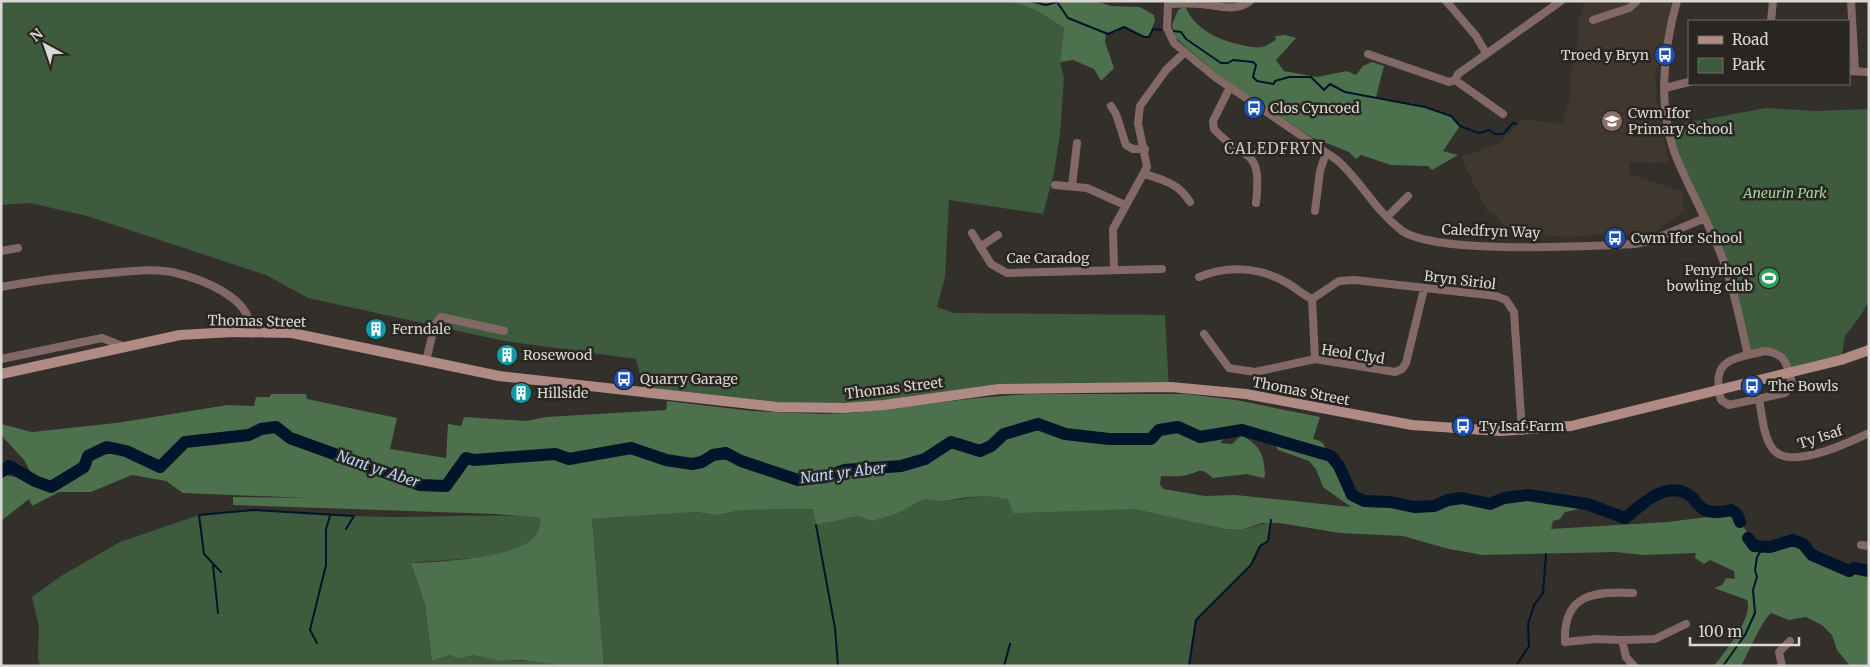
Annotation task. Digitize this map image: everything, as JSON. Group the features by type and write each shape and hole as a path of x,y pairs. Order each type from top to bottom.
{"main road":[{"name":"Thomas Street","path":"1,374 180,335 303,334 499,376 777,407 845,408 884,405 999,389 1170,387 1246,394 1412,426 1462,430 1522,431 1571,426 1841,360 1869,350"}],"street":[{"path":"1166,3 1200,4 1228,8 1244,6 1250,1"},
{"path":"1446,1 1476,36 1486,54"},
{"path":"1368,54 1449,82 1455,80 1458,74 1561,1"},
{"path":"1593,20 1629,8 1637,1"},
{"path":"1677,1 1666,54 1665,88 1670,134 1676,157 1721,254 1748,355"},
{"path":"1772,20 1773,1"},
{"path":"1851,1 1852,71 1869,72"},
{"name":"Caledfryn Way","path":"1166,3 1167,32 1171,39 1230,88 1344,167 1376,208 1412,237 1446,244 1490,246 1634,244 1650,241 1705,218"},
{"path":"1114,270 1112,229 1144,174 1147,160 1138,123 1140,106 1166,70 1185,52"},
{"path":"1455,80 1503,114"},
{"path":"1665,88 1688,82"},
{"path":"1230,88 1213,121 1214,129 1253,160 1258,172 1256,200 1265,199"},
{"path":"1111,106 1116,114 1126,145 1133,149 1145,149"},
{"path":"1072,186 1077,143"},
{"path":"1315,211 1320,171 1326,153"},
{"path":"1144,174 1175,184 1184,191 1190,202"},
{"path":"1055,185 1094,190 1125,205"},
{"path":"1387,217 1408,196"},
{"name":"Cae Caradog","path":"972,233 991,264 1008,273 1162,269"},
{"path":"980,247 998,235"},
{"path":"1,251 18,248"},
{"path":"1199,276 1217,270 1233,268 1260,272 1288,283 1312,299 1315,359"},
{"path":"1,287 66,276 149,271 175,272 205,283 229,295 245,310 251,325 251,333"},
{"name":"Bryn Siriol","path":"1312,299 1330,286 1344,280 1496,296 1511,305 1514,312 1522,431"},
{"name":"Heol Clyd","path":"1204,334 1229,368 1255,372 1315,359 1387,372 1399,371 1408,358 1424,289"},
{"path":"426,361 435,324 441,317 504,331"},
{"path":"1,359 102,338 125,347"},
{"path":"1765,351 1774,352 1786,361 1792,383 1785,393 1729,405 1720,400 1718,389 1719,370 1727,361 1748,355 1765,351"},
{"name":"Ty Isaf","path":"1759,399 1768,441 1772,448 1785,458 1802,458 1869,433"},
{"path":"1633,592 1608,592 1590,596 1576,604 1566,621 1565,642 1596,639 1655,639 1686,624"},
{"path":"1622,640 1626,657 1634,666"},
{"path":"1782,666 1780,652 1790,642"}],"shaded area":[{"name":"Cwm Ifor Primary School","path":"1585,1 1672,1 1660,63 1655,71 1657,103 1669,163 1630,162 1629,174 1683,192 1684,212 1648,235 1612,234 1568,237 1549,236 1541,233 1511,233 1491,211 1488,213 1461,157 1499,143 1524,119 1562,124 1568,102 1570,102 1571,72 1575,60 1575,48 1578,47 1578,23"}],"green space":[{"path":"1,1 1009,1 1036,10 1064,28 1060,62 1064,78 1060,134 1054,173 1043,214 949,200 945,277 937,307 954,313 1165,315 1169,390 978,395 798,411 646,398 636,359 504,341 308,298 266,275 87,216 30,203 1,205"},
{"path":"1009,1 1096,1 1111,6 1140,7 1154,15 1155,20 1149,37 1144,37 1124,27 1116,32 1106,33 1105,42 1114,68 1101,81 1094,69 1073,60 1060,62 1064,28 1036,10"},
{"path":"1185,6 1195,22 1210,34 1237,44 1260,47 1276,40 1275,36 1285,35 1296,38 1276,60 1284,71 1317,77 1347,71 1356,75 1363,66 1372,62 1384,66 1376,97 1406,104 1411,103 1451,116 1460,126 1443,151 1458,155 1432,170 1428,166 1391,165 1361,155 1356,159 1349,152 1311,137 1220,76 1175,37 1172,25 1178,10"},
{"name":"Aneurin Park","path":"1766,108 1816,111 1869,109 1869,301 1845,336 1841,360 1789,372 1775,352 1748,355 1721,254 1676,157 1669,126"},
{"path":"271,394 306,394 307,399 397,418 390,449 446,458 448,424 461,426 464,417 526,421 546,417 666,410 667,401 752,411 821,414 852,413 1028,394 1187,394 1236,400 1320,417 1313,439 1323,443 1326,454 1331,456 1339,466 1352,495 1364,501 1391,502 1414,507 1434,506 1448,500 1462,498 1490,504 1504,498 1528,495 1594,506 1565,512 1560,519 1553,521 1551,529 1667,522 1708,517 1731,510 1737,514 1754,546 1770,547 1793,540 1803,544 1812,555 1849,571 1854,568 1869,571 1869,665 1850,666 1837,650 1832,635 1822,625 1806,617 1789,620 1771,613 1759,630 1741,666 1714,666 1731,644 1742,625 1748,607 1747,600 1714,588 1722,585 1726,578 1735,579 1734,571 1710,560 1704,564 1695,558 1696,553 1643,555 1616,552 1483,555 1449,549 1403,536 1340,533 1280,523 1262,523 1241,530 1225,529 1134,509 1013,513 1008,499 981,496 944,501 925,499 896,514 872,521 859,516 816,525 813,509 742,510 717,515 696,512 592,519 604,666 568,666 522,660 500,661 473,655 459,659 449,655 432,661 425,605 411,563 474,558 509,551 534,537 539,529 541,518 496,514 233,505 233,497 309,498 183,493 166,481 132,475 91,492 59,492 32,506 29,499 1,521 1,475 16,477 24,475 34,480 25,461 1,435 1,424 32,432 116,423 228,405 254,406 256,397 270,397","holes":["1242,430 1271,438 1278,450 1309,461 1316,469 1323,487 1351,507 1235,495 1205,496 1163,489 1160,484 1161,476 1184,476 1200,471 1213,478 1247,474 1263,478 1265,476 1264,462 1260,451 1253,443 1241,435 1232,444 1220,443 1230,433"]},
{"path":"988,496 1097,509 1134,509 1225,529 1241,530 1270,522 1268,541 1260,546 1251,565 1196,620 1189,666 604,666 592,519 696,512 717,515 742,510 814,509 816,525 859,516 884,517 896,514 925,499 949,501"},
{"path":"253,510 375,517 486,515 542,518 539,529 532,539 508,551 474,558 411,563 425,605 432,661 449,655 459,659 473,655 500,661 544,661 568,666 40,666 38,658 39,627 32,597 61,576 120,542 199,515"}],"waterway":[{"path":"1030,1 1046,5 1057,2 1068,18 1108,34 1124,27 1144,37 1149,37 1153,29 1161,30"},
{"path":"1173,31 1181,32 1186,39 1221,63 1228,63 1233,60 1253,62 1256,65 1253,77 1257,81 1274,84 1275,81 1289,77 1311,77 1324,90 1330,84 1345,92 1425,107 1451,116 1460,126 1480,133 1489,130 1495,134 1503,134 1513,123 1516,124"},
{"name":"Nant yr Aber","path":"1,472 9,466 35,481 51,487 84,467 88,456 107,447 126,451 160,467 185,442 249,435 261,429 276,427 290,438 420,485 446,486 466,458 474,460 555,454 569,459 631,448 666,460 692,464 702,462 713,455 726,453 741,461 798,480 826,477 844,470 901,466 925,459 951,442 980,451 991,446 1004,434 1038,424 1065,434 1109,439 1151,439 1159,430 1178,427 1200,437 1242,430 1331,456 1339,466 1352,495 1364,501 1391,502 1414,507 1434,506 1448,500 1462,498 1490,504 1504,498 1528,495 1587,504 1625,518 1643,503 1658,494 1672,490 1687,494 1699,506 1709,512 1731,510 1737,514 1740,522"},
{"path":"221,572 204,554 199,515 253,510 354,516 346,529"},
{"path":"317,643 310,630 326,565 326,529 330,516"},
{"path":"1189,666 1196,620 1251,565 1260,546 1268,541 1271,520"},
{"path":"816,525 835,628 838,666"},
{"name":"Nant yr Aber","path":"1748,538 1754,546 1770,547 1793,540 1803,544 1812,555 1849,571 1854,568 1869,571"},
{"path":"1723,666 1745,635 1755,613 1753,590 1757,577 1755,570 1757,557 1764,546"},
{"path":"1516,666 1529,646 1528,624 1534,605 1543,593 1546,554"},
{"path":"213,565 218,613"},
{"path":"1004,666 1010,644"}],"place":[{"name":"Troed y Bryn","path":"1665,55"},
{"name":"Clos Cyncoed","path":"1254,108"},
{"name":"Cwm Ifor Primary School","path":"1612,121"},
{"name":"Cwm Ifor School","path":"1615,238"},
{"name":"Penyrhoel bowling club","path":"1769,278"},
{"name":"Ferndale","path":"376,329"},
{"name":"Rosewood","path":"507,355"},
{"name":"Quarry Garage","path":"624,379"},
{"name":"The Bowls","path":"1752,386"},
{"name":"Hillside","path":"521,393"},
{"name":"Ty Isaf Farm","path":"1463,426"}],"district":[{"name":"CALEDFRYN","path":"1274,149"}]}
